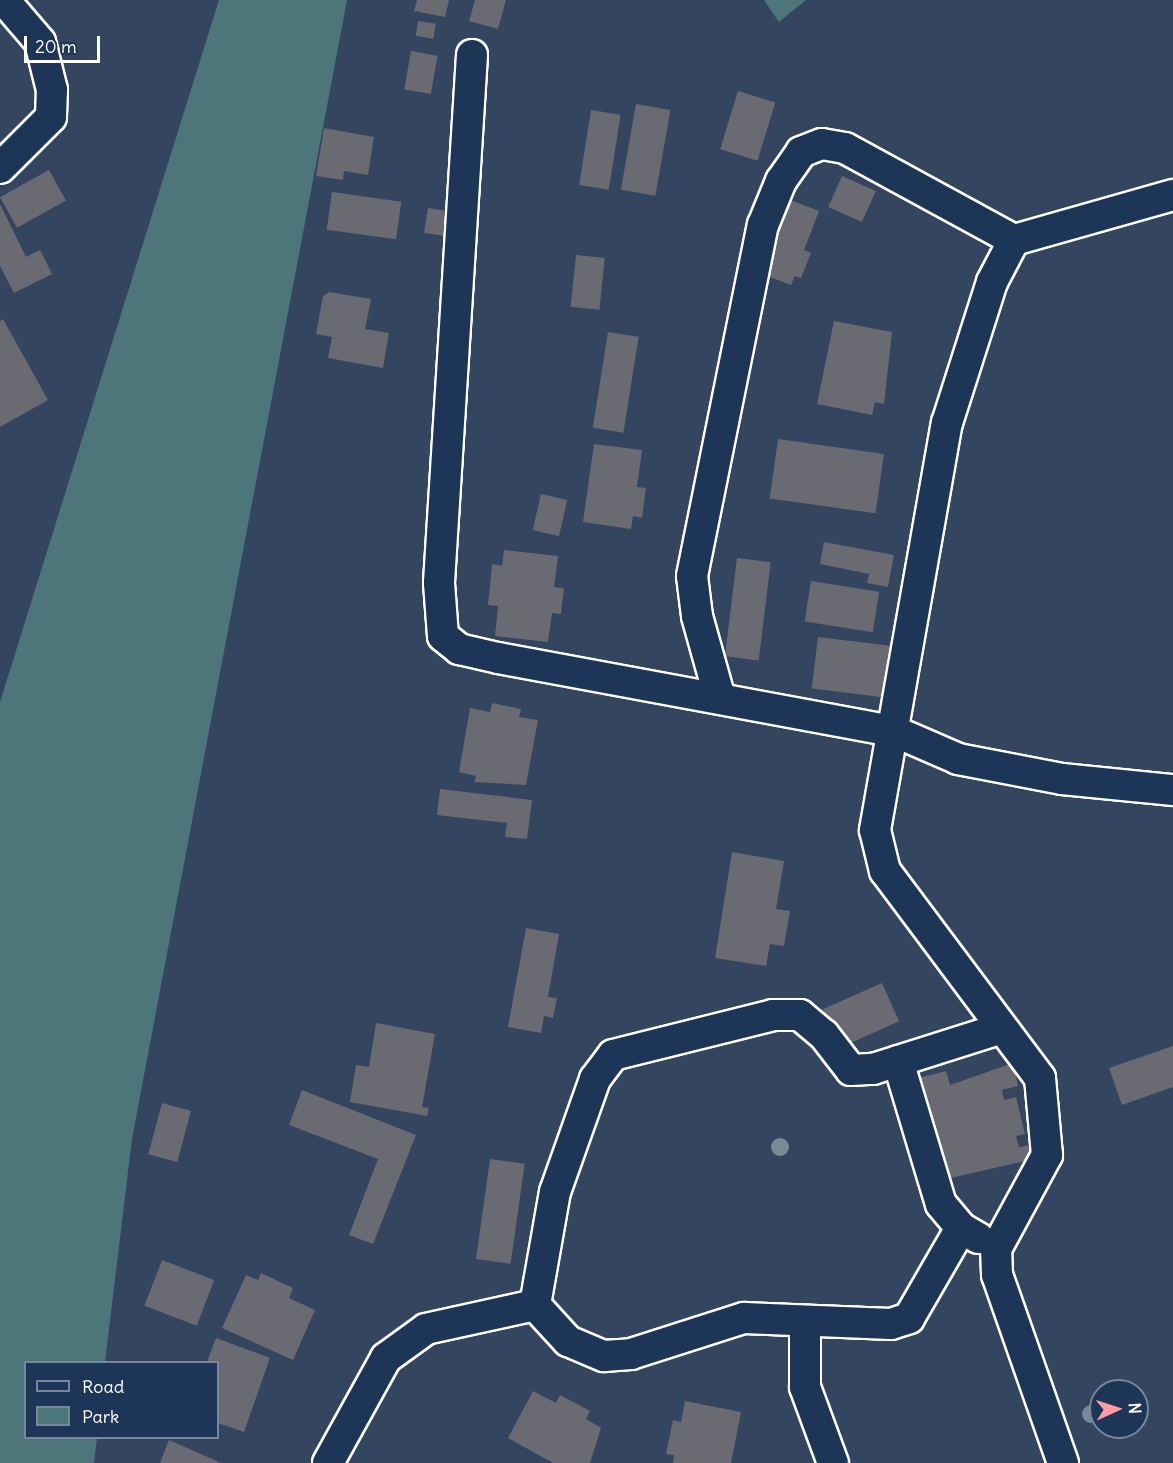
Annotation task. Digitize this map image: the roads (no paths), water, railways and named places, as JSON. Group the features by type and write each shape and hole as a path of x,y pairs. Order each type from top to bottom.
{"street":[{"path":"0,168 51,117 52,90 40,42 4,0"},
{"path":"472,55 438,582 443,636 459,649 498,658 719,695 896,732 958,759 1004,769 1173,790"},
{"path":"719,695 697,616 692,576 763,225 781,181 801,152 822,144 846,148 1014,240 1173,195"},
{"path":"1014,240 992,282 947,423 896,732 875,830 885,871 1040,1078 1047,1155 996,1249 997,1275 1063,1463"},
{"path":"535,1305 555,1192 595,1079 613,1055 773,1015 800,1015 824,1035 851,1070 898,1061 1002,1028"},
{"path":"898,1061 941,1204 961,1228 996,1249"},
{"path":"535,1305 568,1341 604,1356 631,1354 744,1318 891,1324 909,1318 961,1228"},
{"path":"328,1463 386,1358 426,1329 535,1305"},
{"path":"805,1322 805,1387 833,1463"}]}
